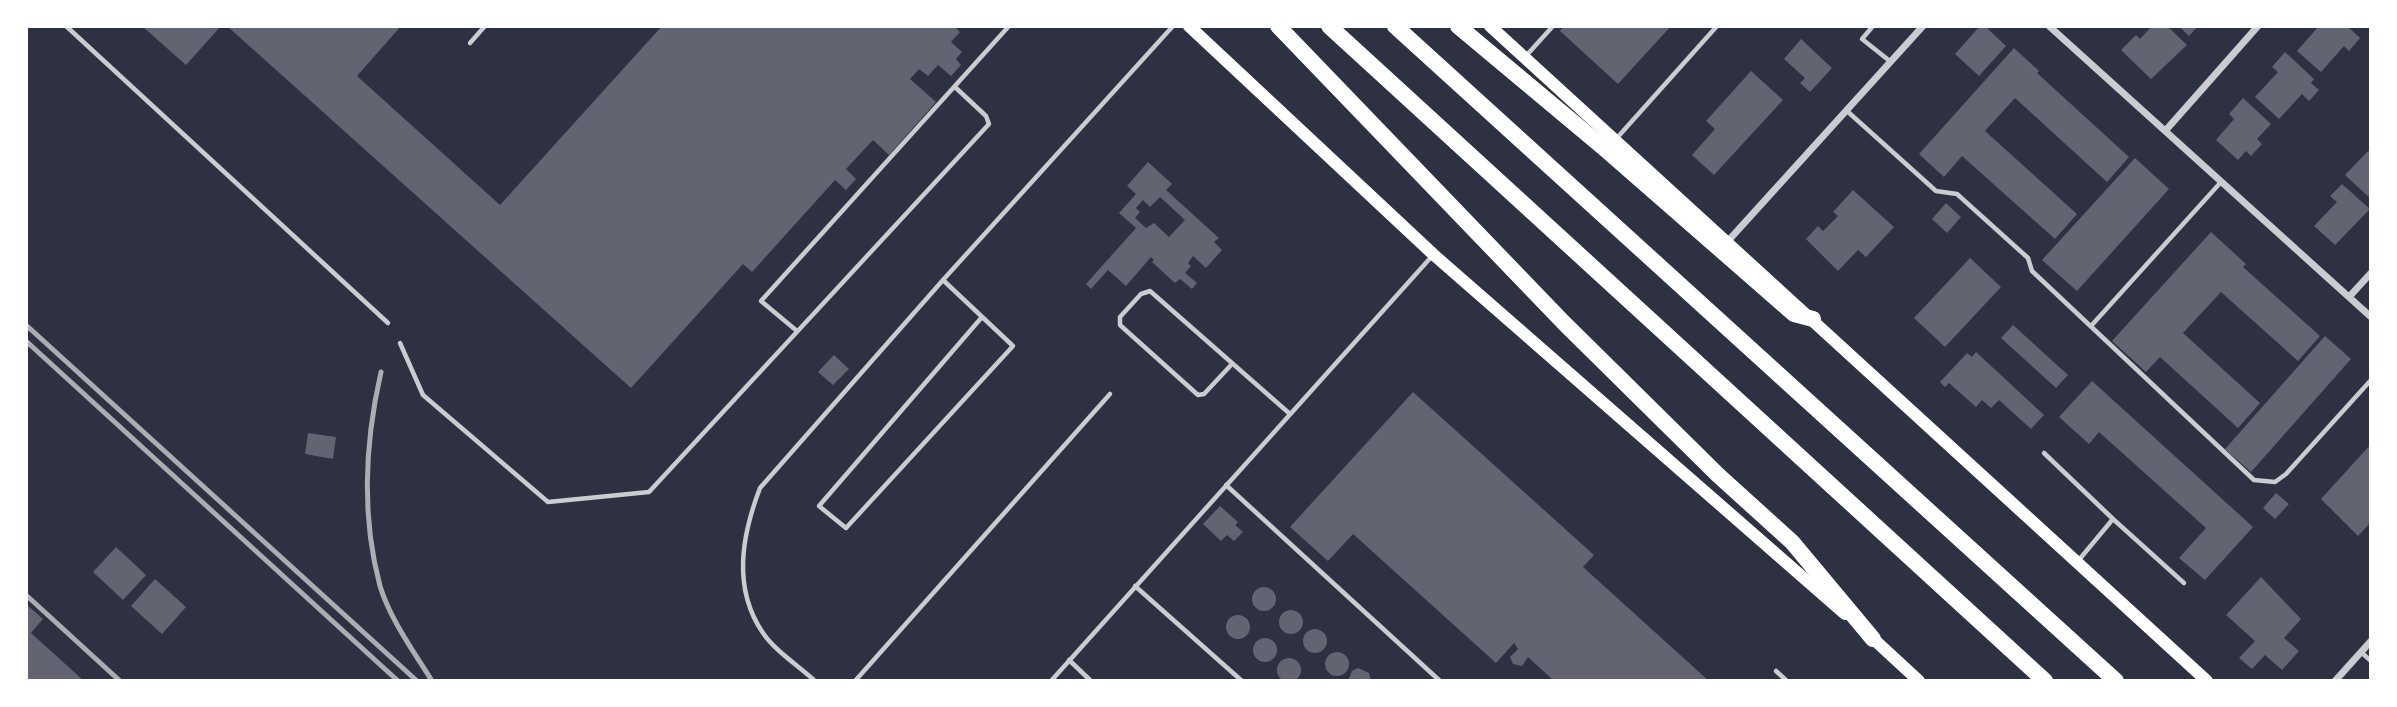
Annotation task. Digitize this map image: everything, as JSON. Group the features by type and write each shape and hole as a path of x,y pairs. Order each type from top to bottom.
{"highway":[{"path":"1278,26 1564,324 1718,475 1791,542 1873,639"},
{"path":"1329,26 2045,681"},
{"path":"1395,26 2116,681"},
{"path":"1458,26 1604,148 1794,314 1813,319"}],"main road":[{"path":"1189,26 1434,255 1919,681"},
{"path":"1490,26 2207,681"}],"street":[{"path":"1728,241 1923,26"},
{"path":"2049,26 2371,317"},
{"path":"2166,130 2258,26"},
{"path":"2349,297 2371,273"},
{"path":"2335,681 2371,641"}],"lane":[{"path":"66,26 388,323"},
{"path":"470,43 485,26"},
{"path":"797,331 761,301 1009,26"},
{"path":"815,681 763,634 747,598 742,560 746,523 760,488 943,280 1173,26"},
{"path":"1525,57 1553,26"},
{"path":"1616,139 1717,26"},
{"path":"1873,26 1862,39 1891,62"},
{"path":"400,343 423,396 548,502 649,492 989,124 986,116 955,87"},
{"path":"1847,111 1936,191 1957,194 2028,258 2032,271 2254,480 2266,483 2276,481 2286,474 2371,380"},
{"path":"2091,327 2222,181"},
{"path":"1051,681 1434,255"},
{"path":"943,280 1013,346 846,528 820,506 982,317"},
{"path":"1232,364 1204,394 1198,395 1120,325 1120,317 1141,294 1150,292 1290,414"},
{"path":"855,681 1110,394"},
{"path":"2044,453 2184,583"},
{"path":"1226,485 1440,681"},
{"path":"2077,562 2113,519"},
{"path":"1135,586 1242,681"},
{"path":"2361,652 2371,661"},
{"path":"1069,660 1091,681"},
{"path":"1776,671 1787,681"}],"building":[{"path":"142,26 221,26 186,65"},
{"path":"227,26 401,26 357,76 500,205 662,26 954,26 960,32 951,42 962,52 956,59 961,65 951,76 938,65 928,76 919,69 910,79 936,102 889,155 873,140 846,169 856,179 846,190 835,180 752,272 743,264 631,388"},
{"path":"1564,26 1671,26 1618,84 1560,31"},
{"path":"1980,26 1985,26 2006,46 1979,76 1955,54"},
{"path":"2152,26 2167,26 2187,45 2151,79 2121,50 2136,35 2140,39"},
{"path":"2179,26 2198,26 2189,36"},
{"path":"2319,26 2347,26 2360,38 2349,51 2344,46 2321,72 2297,51"},
{"path":"1801,39 1832,68 1810,92 1800,83 1805,78 1784,59"},
{"path":"2014,48 2039,71 2037,73 2129,157 2107,182 2015,98 1985,131 2077,214 2055,239 1962,156 1944,177 1919,154"},
{"path":"2285,52 2314,79 2311,83 2319,90 2309,101 2302,94 2279,119 2255,97 2278,72 2272,67"},
{"path":"1751,71 1783,100 1714,175 1692,155 1715,129 1706,121"},
{"path":"2243,98 2271,124 2257,139 2262,144 2251,156 2246,151 2238,160 2216,140 2234,119 2229,114"},
{"path":"2371,148 2371,199 2345,175"},
{"path":"2135,158 2169,189 2077,291 2042,260"},
{"path":"1148,162 1172,184 1166,190 1219,238 1214,242 1222,250 1206,268 1193,256 1188,263 1191,266 1185,273 1197,283 1192,289 1180,279 1175,283 1152,262 1154,260 1151,257 1126,286 1108,270 1091,289 1086,284 1136,228 1119,213 1136,194 1127,186","holes":["1160,197 1185,220 1169,237 1154,223 1146,228 1135,218 1140,212 1136,208 1143,200 1150,207"]},
{"path":"2342,184 2370,209 2335,245 2314,226 2337,202 2330,196"},
{"path":"1853,190 1894,227 1866,257 1858,250 1838,271 1806,239 1818,226 1823,231 1838,216 1833,212"},
{"path":"1946,203 1961,217 1947,233 1932,219"},
{"path":"2211,232 2246,264 2243,267 2320,336 2298,361 2221,292 2183,333 2260,403 2238,428 2160,357 2146,372 2112,341"},
{"path":"1970,258 2001,287 1945,347 1914,318"},
{"path":"2013,325 2068,375 2056,388 2001,338"},
{"path":"2325,336 2351,359 2251,472 2225,449"},
{"path":"1976,352 2044,415 2031,429 1999,400 1991,408 1982,400 1976,407 1949,383 1945,387 1940,382 1967,353 1972,357"},
{"path":"834,355 849,369 833,385 818,372"},
{"path":"2092,381 2253,527 2205,580 2179,558 2206,528 2099,432 2089,444 2059,417"},
{"path":"1413,392 1594,555 1583,567 1709,681 1554,681 1528,657 1522,666 1513,664 1510,657 1518,649 1514,643 1496,663 1353,534 1328,561 1290,527"},
{"path":"308,433 336,437 333,459 305,454"},
{"path":"2371,444 2371,522 2358,536 2321,499"},
{"path":"2276,493 2289,504 2275,519 2263,508"},
{"path":"1220,506 1238,522 1235,525 1243,532 1234,541 1227,535 1221,541 1203,524"},
{"path":"116,547 146,575 123,600 93,572"},
{"path":"2261,577 2301,619 2284,638 2299,651 2282,670 2265,655 2252,669 2239,658 2255,641 2226,615"},
{"path":"155,579 186,607 162,634 131,606"},
{"path":"1264,587 1272,591 1276,599 1272,607 1264,611 1256,607 1252,599 1256,591"},
{"path":"26,604 43,619 31,633 84,681 26,681"},
{"path":"1291,610 1299,614 1303,622 1299,630 1291,634 1283,630 1279,622 1283,614"},
{"path":"1238,615 1246,619 1250,627 1246,635 1238,639 1230,635 1226,627 1230,619"},
{"path":"1315,629 1323,633 1327,641 1323,649 1315,653 1307,649 1303,641 1307,633"},
{"path":"1265,638 1273,642 1277,650 1273,658 1265,662 1257,658 1253,650 1257,642"},
{"path":"1337,652 1345,656 1349,664 1345,672 1337,676 1329,672 1325,664 1329,656"},
{"path":"1289,658 1297,662 1301,670 1297,678 1289,682 1281,678 1277,670 1281,662"},
{"path":"1358,668 1369,673 1371,681 1348,681 1352,671"}],"railway":[{"path":"26,325 417,681"},
{"path":"26,341 398,681"},
{"path":"381,372 371,425 367,479 374,559 380,586 390,611 432,681"},
{"path":"26,595 120,681"}]}
